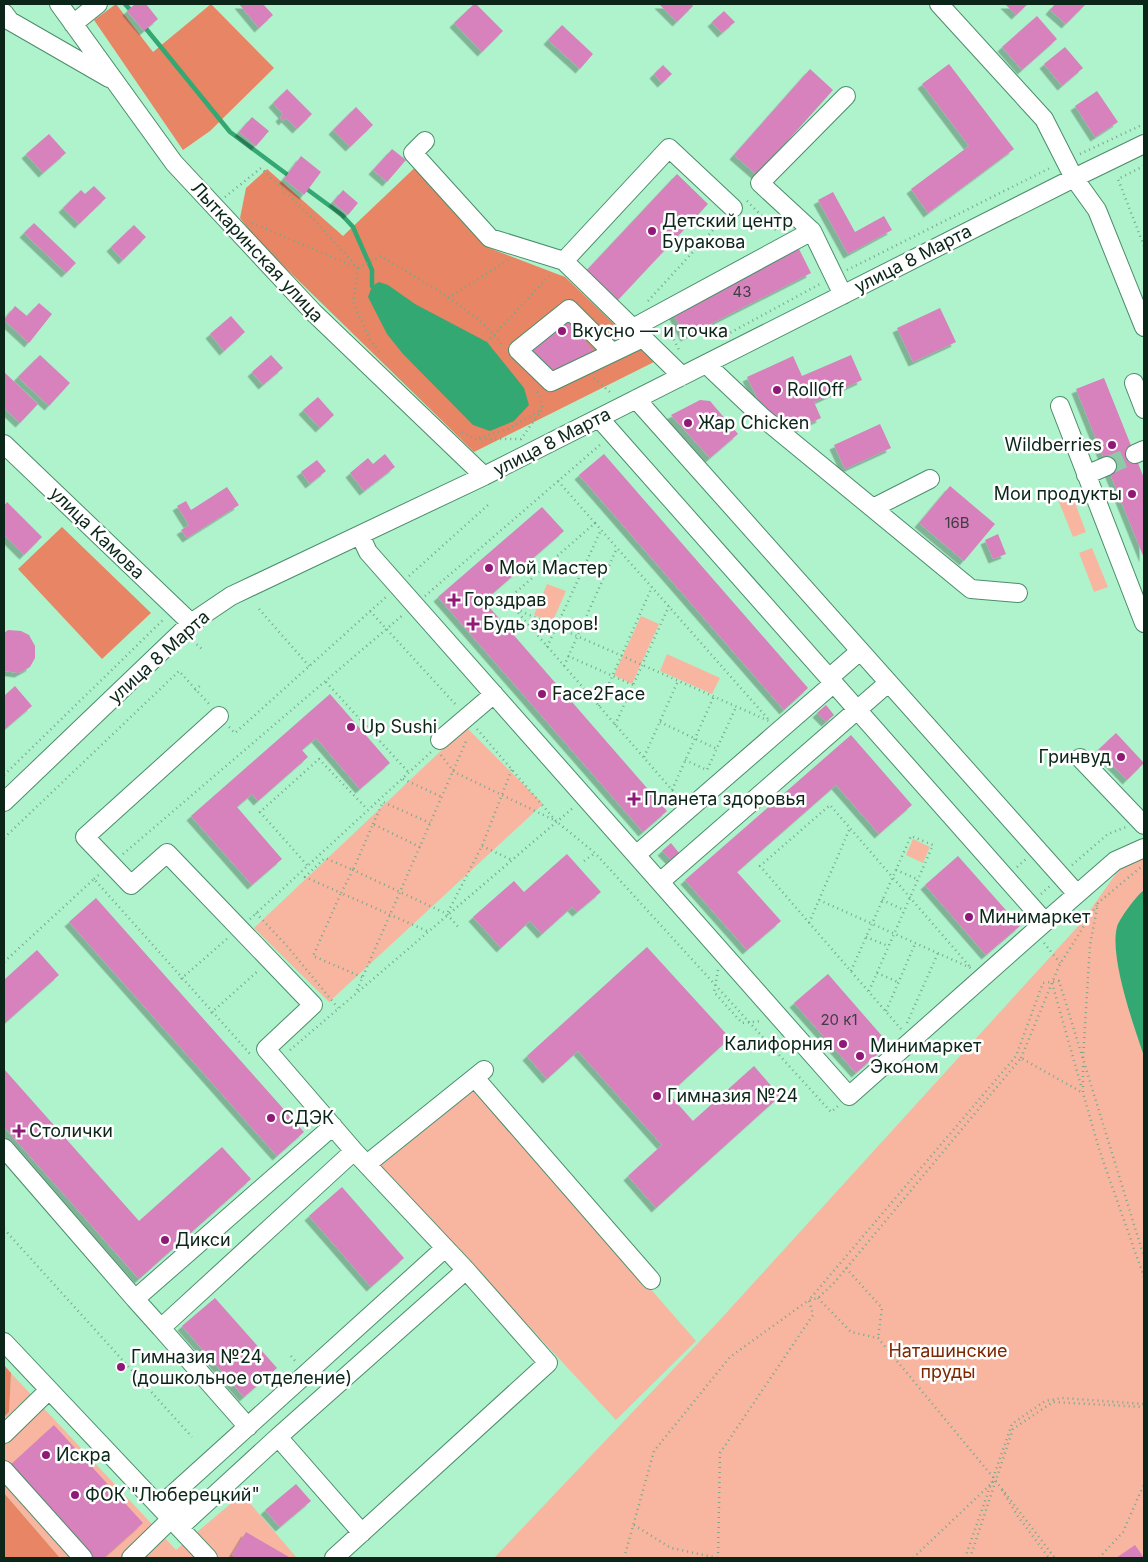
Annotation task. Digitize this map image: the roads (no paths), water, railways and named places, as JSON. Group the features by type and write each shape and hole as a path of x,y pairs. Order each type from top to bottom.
{"street":[{"name":"Лыткаринская улица","path":"58,4 174,164 313,312 484,476"},
{"path":"73,24 98,4"},
{"path":"939,4 1044,119 1074,178 1097,210 1144,327"},
{"path":"4,12 10,21 113,81"},
{"path":"843,295 812,230 760,183 846,96"},
{"path":"425,142 414,153 490,238 564,261 677,370"},
{"name":"улица 8 Марта","path":"4,802 191,623 231,596 484,476 636,399 677,370 706,364 1144,144"},
{"path":"564,261 669,148 739,203"},
{"path":"611,352 569,309 518,350 551,382 611,352 638,333 661,313 812,230"},
{"path":"706,364 762,417 971,589 1018,593"},
{"path":"1134,383 1144,409"},
{"path":"636,399 1077,894"},
{"path":"1060,406 1143,614"},
{"path":"599,418 1030,904 1040,927"},
{"name":"улица Камова","path":"4,444 191,623"},
{"path":"1086,475 1107,466"},
{"path":"873,508 930,479"},
{"path":"360,535 368,552 849,1096 1115,861 1144,848"},
{"path":"636,855 832,681 860,651"},
{"path":"660,882 888,683"},
{"path":"439,747 470,720 494,694"},
{"path":"219,716 85,837 131,886 167,854 313,1005 266,1049 354,1150 466,1270 548,1363 334,1558"},
{"path":"1080,758 1143,824"},
{"path":"367,1164 479,1074 651,1280"},
{"path":"135,1299 333,1126"},
{"path":"4,1148 248,1427"},
{"path":"161,1328 354,1150"},
{"path":"180,1522 170,1496 445,1248"},
{"path":"131,1558 180,1522 466,1270"},
{"path":"4,1342 180,1522 208,1558"},
{"path":"4,1434 49,1390"},
{"path":"278,1437 362,1533"},
{"path":"4,1470 83,1558"}],"waterway":[{"path":"125,4 133,13"},
{"path":"143,25 230,132 292,178"},
{"path":"304,187 342,215 353,227 372,270 372,286"}],"tunnel":[{"path":"1107,466 1135,454"}],"place":[{"name":"Детский центр Буракова","path":"652,231"},
{"name":"Вкусно — и точка","path":"562,331"},
{"name":"RollOff","path":"777,390"},
{"name":"Жар Chicken","path":"688,423"},
{"name":"Wildberries","path":"1112,445"},
{"name":"Мои продукты","path":"1132,494"},
{"name":"Мой Мастер","path":"489,568"},
{"name":"Горздрав","path":"454,600"},
{"name":"Будь здоров!","path":"473,624"},
{"name":"Face2Face","path":"542,694"},
{"name":"Up Sushi","path":"351,727"},
{"name":"Гринвуд","path":"1121,757"},
{"name":"Планета здоровья","path":"634,799"},
{"name":"Минимаркет","path":"969,917"},
{"name":"Калифорния","path":"843,1044"},
{"name":"Минимаркет Эконом","path":"860,1056"},
{"name":"Гимназия №24","path":"657,1096"},
{"name":"СДЭК","path":"271,1118"},
{"name":"Столички","path":"19,1131"},
{"name":"Дикси","path":"165,1240"},
{"name":"Гимназия №24 (дошкольное отделение)","path":"121,1367"},
{"name":"Искра","path":"46,1455"},
{"name":"ФОК \"Люберецкий\"","path":"75,1495"}],"park label":[{"name":"Наташинские пруды","path":"948,1361"}]}
